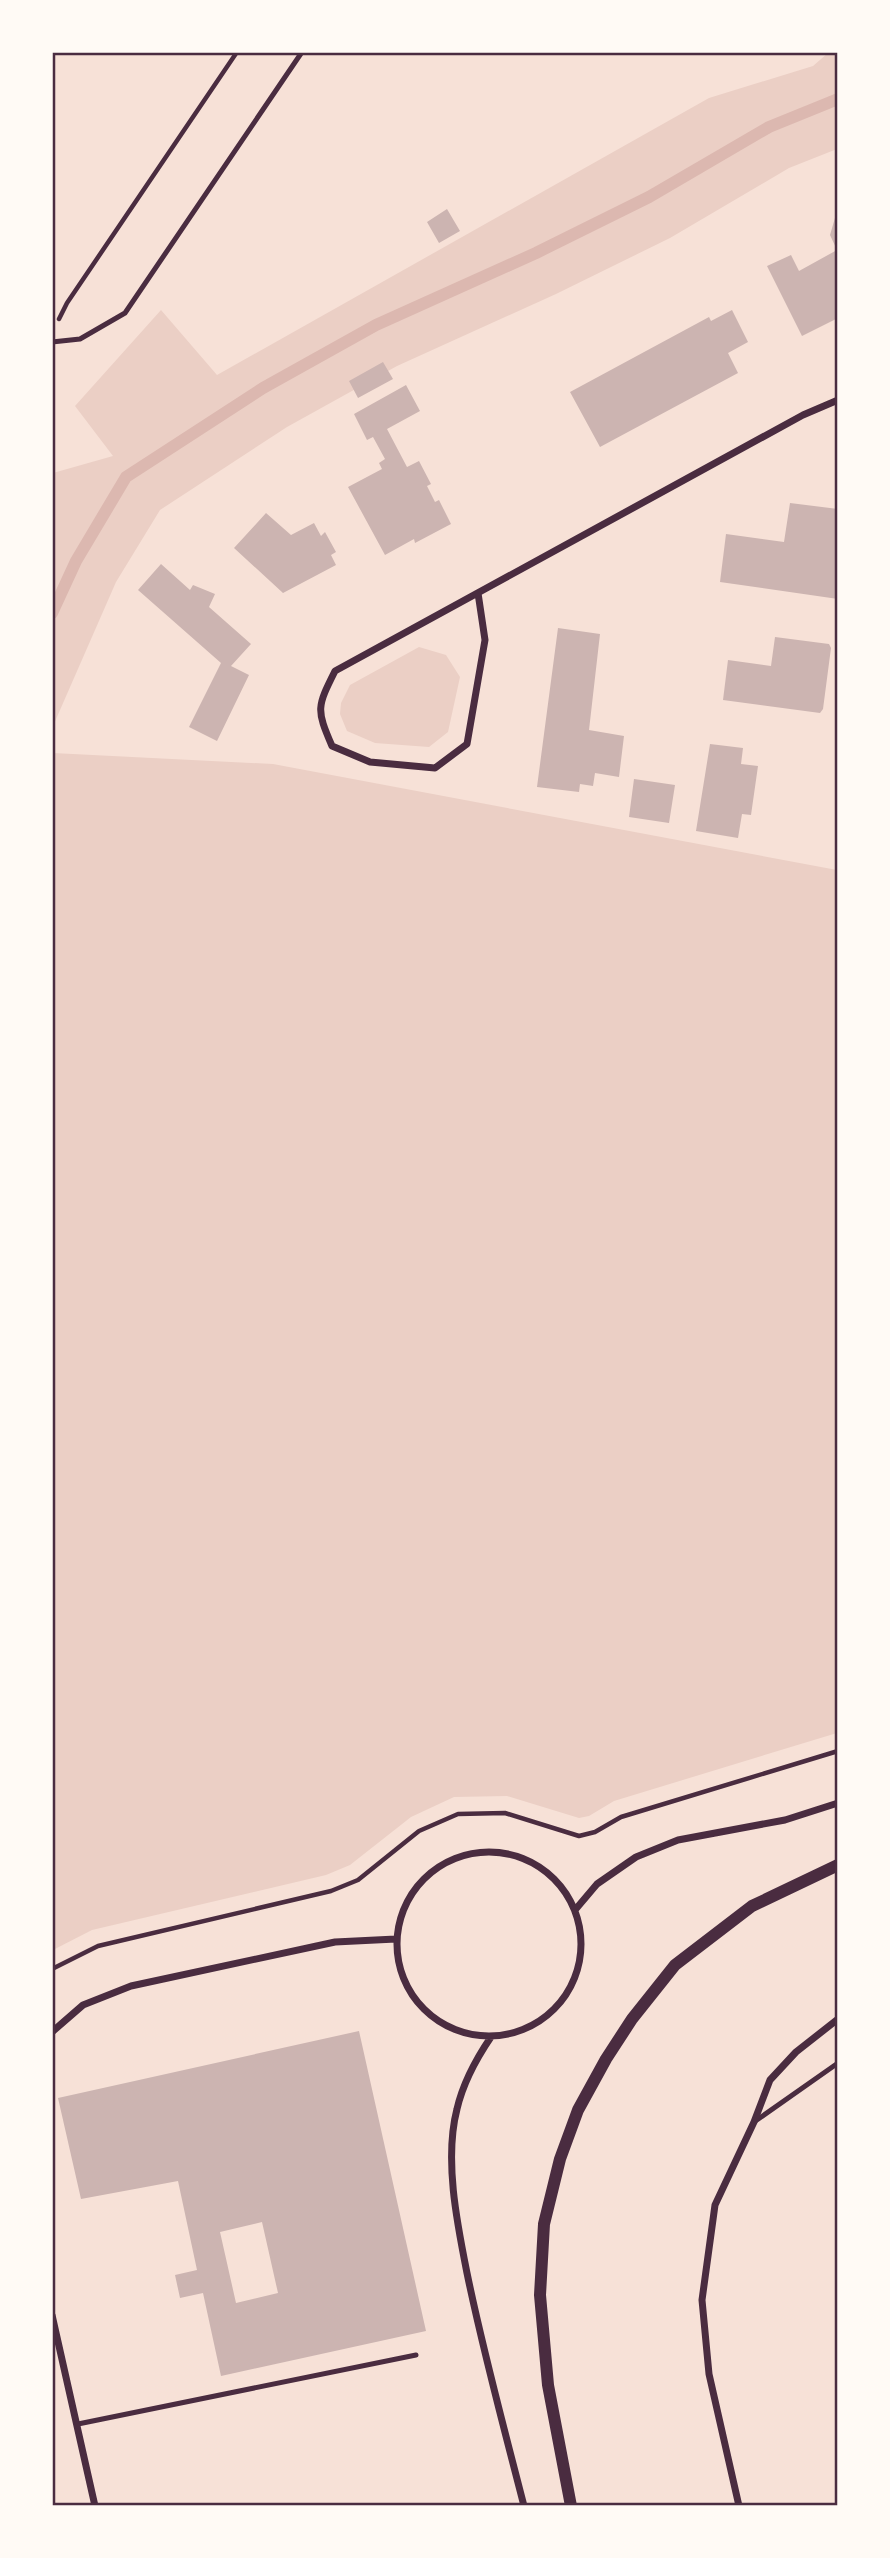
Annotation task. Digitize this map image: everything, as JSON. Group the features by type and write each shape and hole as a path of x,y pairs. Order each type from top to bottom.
{"street":[{"path":"478,593 485,640 467,744 436,768 370,762 332,746 319,716 322,697 335,671 803,415 838,400"},
{"path":"575,1910 597,1884 636,1857 678,1840 785,1820 838,1803"},
{"path":"473,1852 505,1852 535,1863 559,1884 575,1910 582,1939 579,1969 566,1996 546,2018 520,2032 491,2037 460,2033 433,2019 412,1997 399,1969 396,1939 403,1908 419,1882 444,1862 473,1852"},
{"path":"571,2505 548,2385 540,2295 544,2224 560,2159 578,2110 632,2019 675,1965 751,1906 838,1865"},
{"path":"52,2032 83,2005 131,1986 335,1942 396,1939"},
{"path":"739,2505 709,2374 702,2300 715,2205 754,2122 770,2080 796,2052 838,2019"},
{"path":"491,2037 475,2060 456,2110 451,2160 458,2228 478,2326 524,2505"},
{"path":"52,2315 95,2505"}],"lane":[{"path":"52,342 80,339 125,313 302,52"},
{"path":"754,2122 838,2063"},
{"path":"78,2424 416,2355"}],"path":[{"path":"57,322 67,303 237,52"},
{"path":"52,1969 98,1946 331,1891 358,1880 419,1831 458,1814 505,1813 579,1836 595,1832 621,1817 838,1751"}],"shaded area":[{"path":"828,53 837,53 837,149 789,168 670,238 556,294 397,366 287,427 160,510 116,582 53,726 53,473 113,456 75,406 161,310 217,375 709,98 813,66"},
{"path":"419,647 446,655 460,677 448,732 429,747 375,743 347,731 340,714 341,703 350,685"},
{"path":"53,753 273,764 837,870 837,1733 614,1801 589,1816 579,1818 507,1796 454,1797 411,1817 350,1865 326,1875 92,1930 53,1950"}],"building":[{"path":"447,209 460,231 439,243 427,222"},
{"path":"837,211 838,318 802,336 767,266 791,255 799,271 837,250 830,235"},
{"path":"732,310 748,342 728,353 738,373 600,447 570,392 709,317 711,321"},
{"path":"383,362 393,379 358,398 349,381"},
{"path":"406,385 420,411 387,429 407,467 419,461 431,484 427,486 435,502 439,500 451,524 415,543 414,539 385,555 348,487 382,469 379,463 385,459 373,437 367,440 354,414"},
{"path":"790,503 838,509 838,599 720,582 726,534 784,542"},
{"path":"266,513 291,535 314,523 321,536 325,532 336,552 331,555 336,565 283,593 234,548"},
{"path":"161,564 190,590 193,585 215,594 209,607 251,644 231,666 249,675 217,741 189,727 221,663 138,590"},
{"path":"558,628 600,634 589,730 624,736 619,777 595,773 593,786 580,784 579,792 537,787"},
{"path":"775,637 829,644 831,648 823,709 820,713 723,700 728,660 771,666"},
{"path":"710,744 743,748 741,764 758,766 751,815 742,814 738,838 696,831"},
{"path":"634,779 675,785 669,823 629,817"},
{"path":"359,2031 426,2331 221,2376 203,2293 180,2298 175,2275 197,2270 178,2181 81,2199 58,2098","holes":["262,2222 278,2293 236,2303 220,2232"]}],"waterway":[{"path":"52,613 76,561 126,477 263,388 376,325 536,253 649,197 769,127 838,99"}]}
